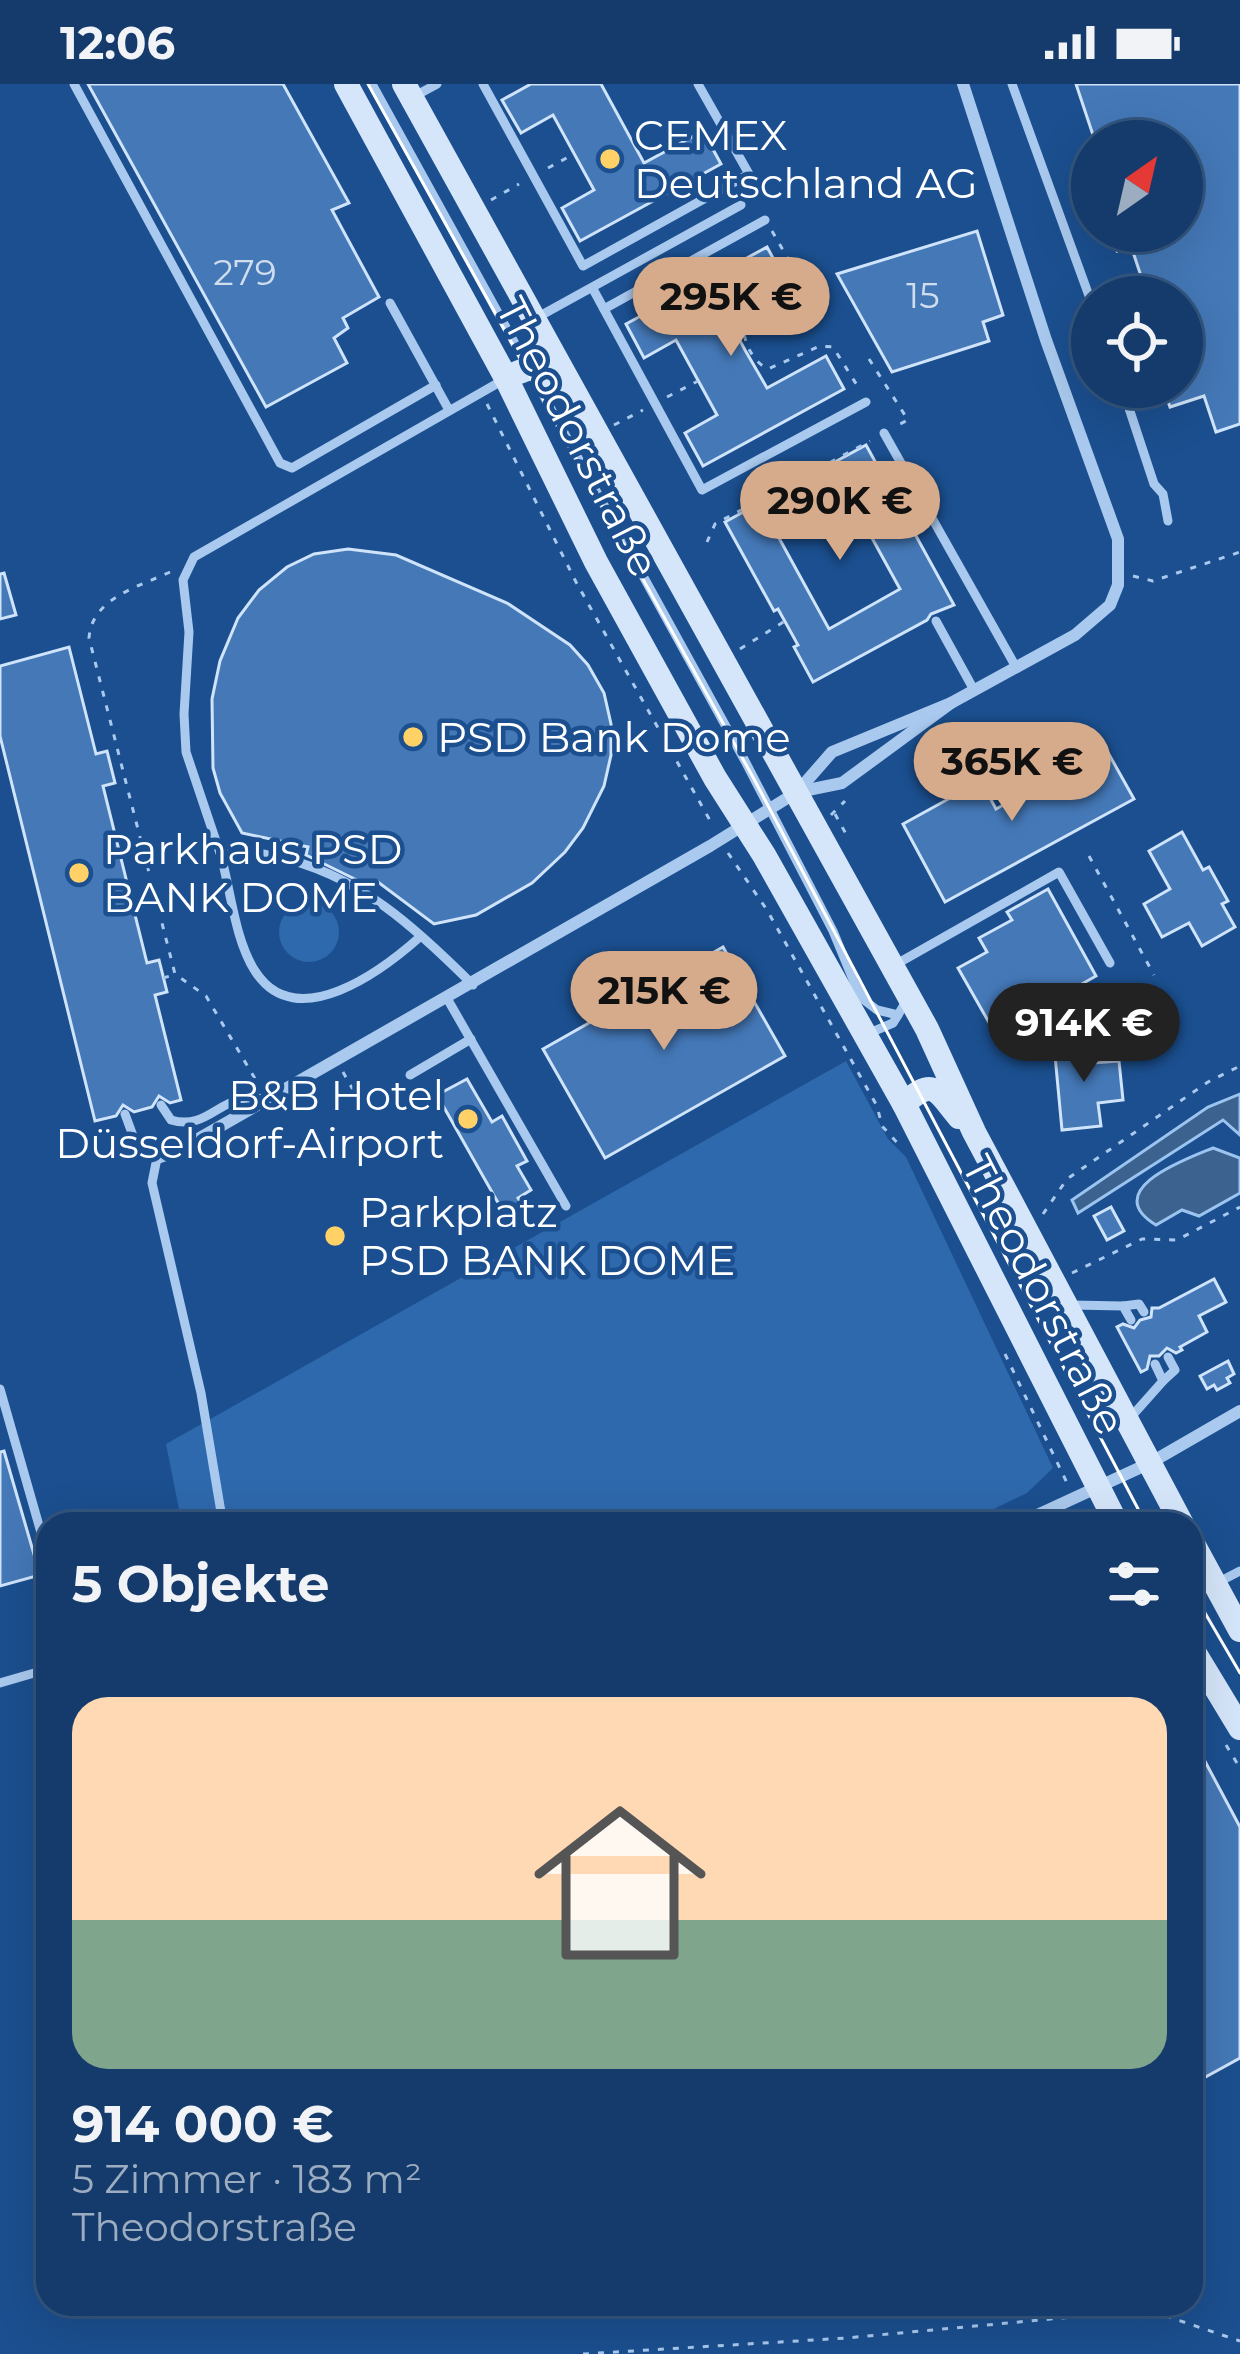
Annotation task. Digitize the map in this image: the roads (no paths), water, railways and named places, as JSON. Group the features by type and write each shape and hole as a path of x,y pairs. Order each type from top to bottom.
{"main road":[{"name":"Theodorstraße","path":"346,84 518,373 596,562 904,1104 1110,1512"},
{"name":"Theodorstraße","path":"408,91 893,966 903,1004 1026,1224 1176,1512"},
{"path":"518,373 545,369 556,386 578,401"},
{"path":"904,1104 920,1089 933,1089 944,1095 974,1132"},
{"path":"1203,1562 1240,1630"},
{"path":"1203,1667 1240,1728"}],"street":[{"path":"797,792 842,783 951,703 1097,618 1116,595 1118,538 1040,322 963,84"},
{"path":"157,1159 448,1000 769,809 797,792 832,752 951,703"},
{"path":"1150,1463 1240,1412"},
{"name":"Theodorstraße","path":"1045,1512 1150,1463"}],"lane":[{"path":"74,84 280,463 292,468 436,385"},
{"path":"372,84 518,373 769,809 864,1000 877,1010 903,1004"},
{"path":"408,91 437,84"},
{"path":"484,84 584,266 749,174 698,84"},
{"path":"1012,84 1082,276"},
{"path":"533,319 741,205"},
{"path":"604,309 765,220"},
{"path":"593,289 702,490 866,402"},
{"path":"390,303 449,410"},
{"path":"421,936 394,961 338,992 315,999 285,996 254,971 186,752 189,632 183,580 202,550 518,373"},
{"path":"1129,408 1154,484 1163,494 1168,521"},
{"path":"884,433 1016,667"},
{"path":"936,621 974,690"},
{"path":"221,856 239,849 317,866 357,886 473,985"},
{"path":"893,966 1059,872 1110,963"},
{"path":"448,1000 566,1206"},
{"path":"857,1022 872,1032 893,1023 903,1004"},
{"path":"410,1075 471,1039"},
{"path":"161,1105 171,1120 192,1123 235,1099 249,1095 268,1100"},
{"path":"125,1114 136,1144 157,1159 152,1183 201,1393 221,1512"},
{"path":"1066,1304 1139,1304 1144,1312"},
{"path":"1123,1306 1131,1320"},
{"path":"1127,1421 1175,1370 1168,1357"},
{"path":"1155,1364 1163,1381"},
{"path":"0,1389 36,1515"},
{"path":"1215,1584 1240,1571"},
{"path":"0,1683 36,1672"}],"tram line":[{"path":"368,84 754,779 1140,1512"},
{"path":"1203,1610 1240,1673"}],"place":[{"name":"CEMEX Deutschland AG","path":"610,159"},
{"name":"PSD Bank Dome","path":"413,737"},
{"name":"Parkhaus PSD BANK DOME","path":"79,873"},
{"name":"B&B Hotel Düsseldorf-Airport","path":"468,1119"},
{"name":"Parkplatz PSD BANK DOME","path":"335,1236"}]}
